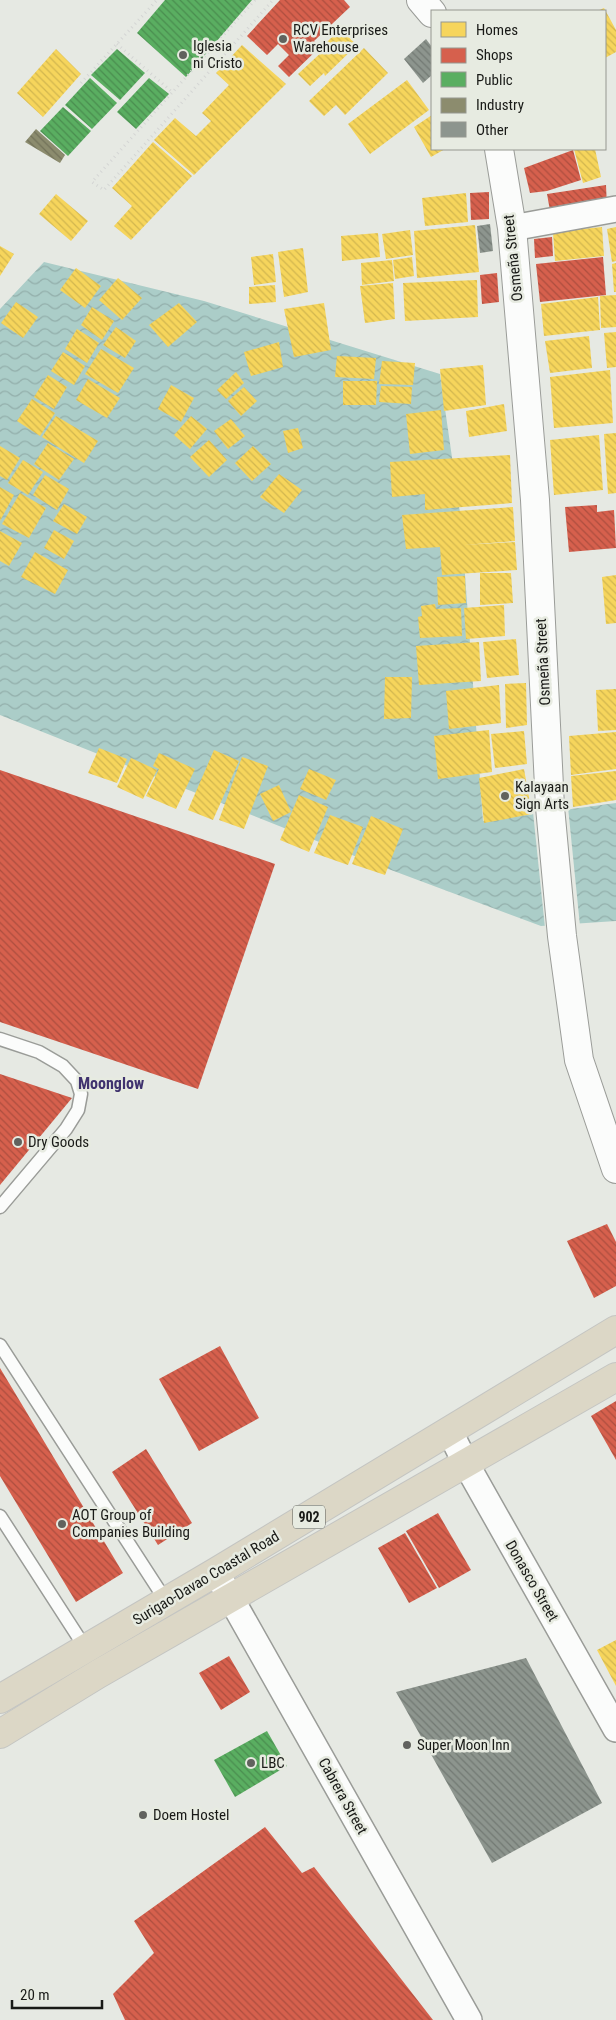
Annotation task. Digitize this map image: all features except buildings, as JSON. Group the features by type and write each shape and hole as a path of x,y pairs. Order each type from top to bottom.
{"highway":[{"name":"Surigao-Davao Coastal Road","path":"0,1699 450,1432 616,1330"},
{"name":"Surigao-Davao Coastal Road","path":"0,1734 98,1674 616,1377"}],"main road":[{"path":"421,0 431,12"},
{"name":"Osmeña Street","path":"499,150 512,228 534,500 550,807 562,936 579,1060 616,1169"}],"street":[{"path":"512,228 616,209"},
{"name":"Donasco Street","path":"450,1432 465,1462 616,1729"},
{"name":"Cabrera Street","path":"216,1572 232,1597 470,2020"}],"lane":[{"path":"0,1039 39,1052 63,1066 77,1081 81,1094 78,1110 66,1129 0,1207"},
{"path":"0,1345 166,1601"},
{"path":"0,1516 86,1649"}],"path":[{"path":"81,83 157,0"},
{"path":"255,0 92,182 104,190 273,0"},
{"path":"117,44 172,92"}],"water":[{"path":"44,262 204,301 440,374 461,520 483,821 616,803 616,921 541,926 367,861 0,715 0,309"}],"pier":[{"path":"568,807 580,926 545,928 533,812"}],"place":[{"name":"RCV Enterprises Warehouse","path":"283,39"},
{"name":"Iglesia ni Cristo","path":"183,55"},
{"name":"Kalayaan Sign Arts","path":"505,796"},
{"name":"Dry Goods","path":"18,1142"},
{"name":"AOT Group of Companies Building","path":"62,1524"},
{"name":"Super Moon Inn","path":"407,1745"},
{"name":"LBC","path":"251,1763"},
{"name":"Doem Hostel","path":"143,1815"}],"district":[{"name":"Moonglow","path":"111,1083"}]}
